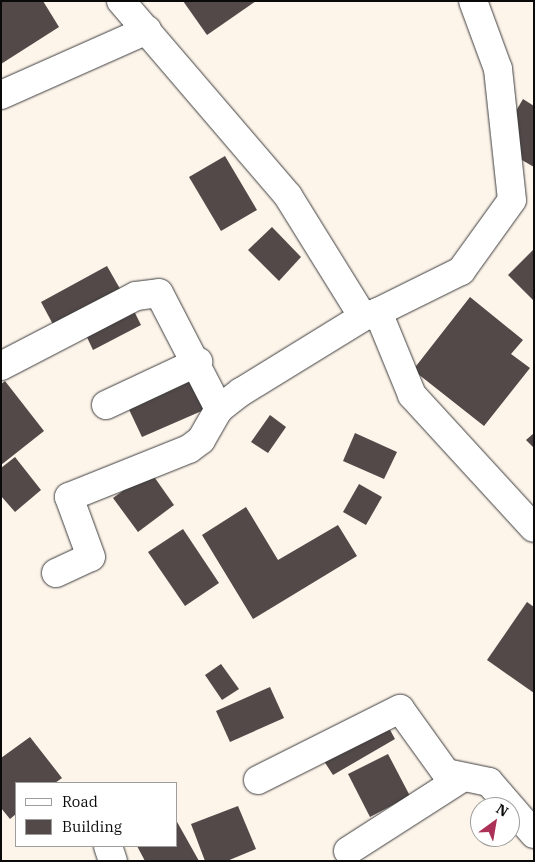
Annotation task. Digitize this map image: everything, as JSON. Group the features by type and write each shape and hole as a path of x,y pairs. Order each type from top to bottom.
{"street":[{"path":"121,1 288,196 371,314 412,395 534,528"},
{"path":"56,573 91,557 69,497 189,449 201,440 219,408 371,314 461,270 512,200 498,68 472,1"},
{"path":"1,95 147,30"},
{"path":"1,366 136,296 159,293 198,362 219,408"},
{"path":"106,405 198,362"},
{"path":"258,780 400,709 446,773 460,779 489,782 534,834"},
{"path":"348,851 460,779"},
{"path":"108,847 113,861"}],"building":[{"path":"1,1 43,1 59,27 1,64"},
{"path":"183,1 256,1 207,35"},
{"path":"523,99 534,106 534,167 496,145"},
{"path":"225,156 257,210 221,231 189,177"},
{"path":"272,227 301,257 279,281 248,250"},
{"path":"534,249 534,301 508,275"},
{"path":"107,266 123,294 56,330 41,302"},
{"path":"470,297 523,340 511,354 530,368 484,426 413,370"},
{"path":"132,307 141,325 93,350 84,331"},
{"path":"187,371 204,410 142,437 124,399"},
{"path":"5,381 44,431 1,465 1,384"},
{"path":"270,415 286,427 268,453 251,442"},
{"path":"355,433 397,452 384,479 343,461"},
{"path":"534,433 534,448 526,440"},
{"path":"15,457 41,490 15,512 1,496 1,468"},
{"path":"150,471 174,505 138,532 113,498"},
{"path":"359,484 382,497 366,525 343,512"},
{"path":"246,507 278,560 338,525 357,556 253,619 202,535"},
{"path":"183,529 219,583 185,606 148,552"},
{"path":"527,602 534,607 534,693 487,660"},
{"path":"221,664 239,689 222,700 205,675"},
{"path":"270,687 284,718 230,742 216,711"},
{"path":"383,717 395,739 333,775 320,755"},
{"path":"30,737 62,778 56,782 15,782 15,815 10,819 1,808 1,758"},
{"path":"388,754 410,796 370,817 348,774"},
{"path":"238,806 256,849 227,861 205,861 191,824"},
{"path":"178,824 199,861 145,861 138,847 178,847"}]}
